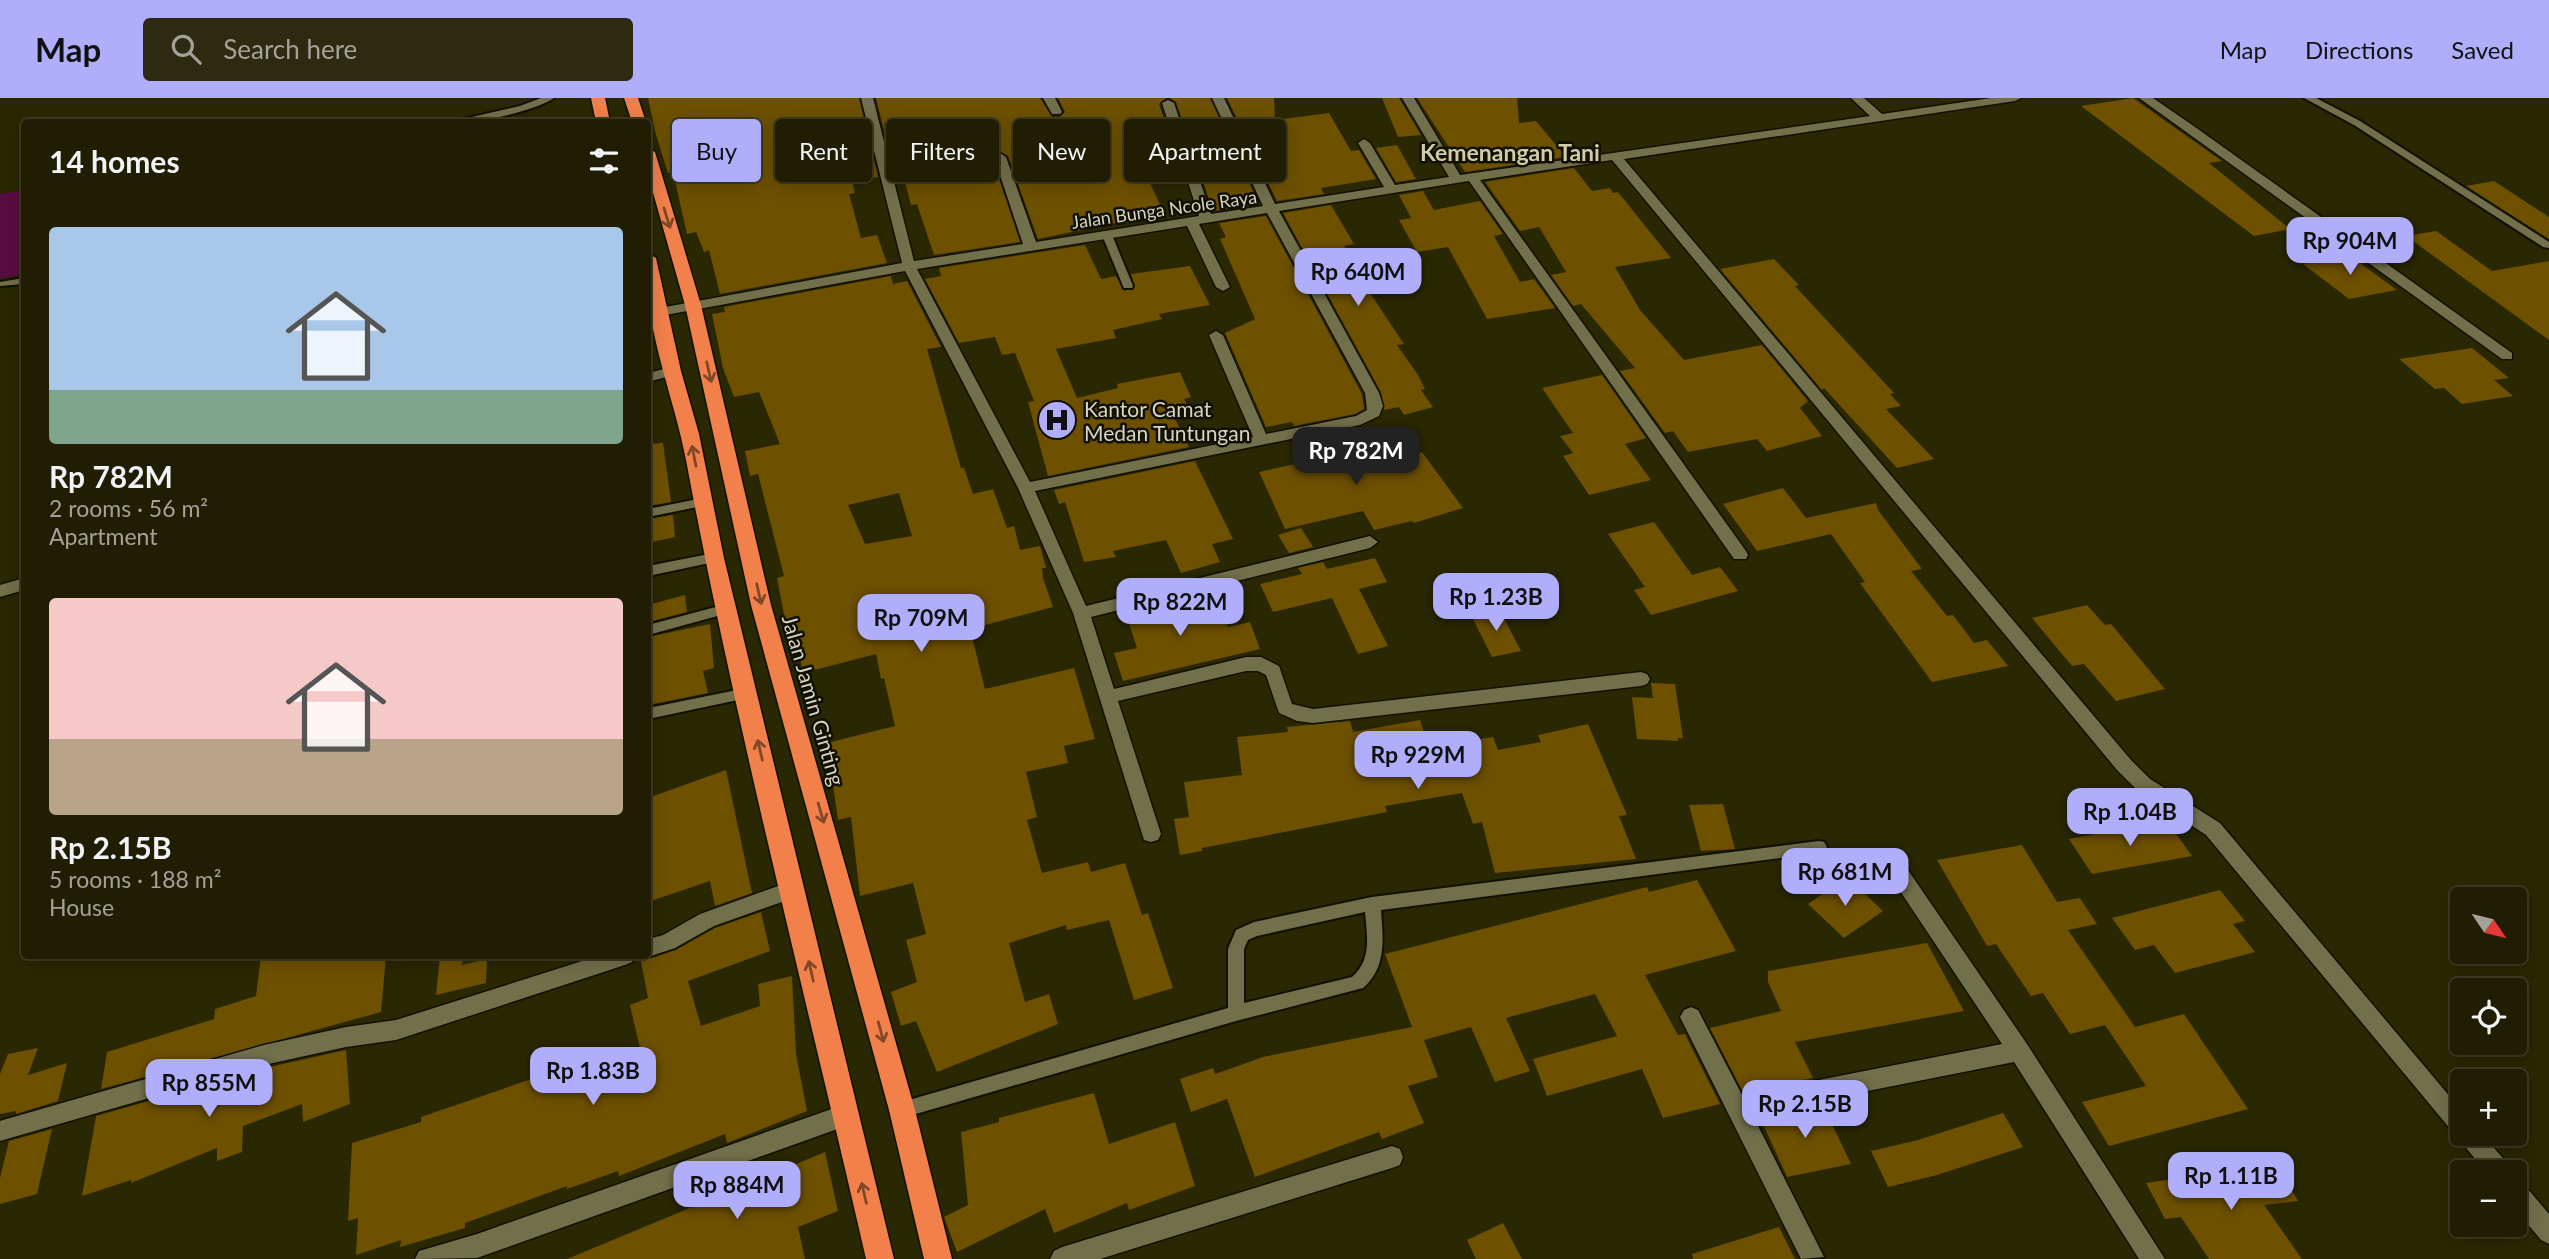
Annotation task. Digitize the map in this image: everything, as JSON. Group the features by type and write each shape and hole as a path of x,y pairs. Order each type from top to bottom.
{"highway":[{"path":"598,98 602,119"},
{"path":"631,98 638,119"},
{"name":"Jalan Jamin Ginting","path":"651,162 693,306 761,605 902,1111 938,1259"},
{"path":"651,278 654,314 690,434 714,558 880,1259"}],"street":[{"path":"867,98 909,266 1026,488 1081,613 1151,834"},
{"path":"1049,98 1056,112"},
{"path":"1026,488 1360,420 1371,416 1376,406 1272,211 1218,98"},
{"path":"1409,98 1464,179 1740,555"},
{"path":"1857,98 1881,119"},
{"path":"2145,98 2246,167 2396,280 2507,356"},
{"name":"Jalan Bunga Ncole Raya","path":"654,314 909,266 1464,179 2007,99"},
{"path":"1168,103 1207,220"},
{"path":"1364,143 1392,191"},
{"path":"1000,157 1031,247"},
{"path":"1616,157 2124,765 2143,784 2203,820 2213,829 2450,1114"},
{"path":"1192,223 1223,287"},
{"path":"1216,335 1261,439"},
{"path":"651,377 671,372"},
{"path":"1081,613 1370,542"},
{"path":"0,591 21,585"},
{"path":"1108,698 1246,664 1261,664 1273,671 1285,708 1297,714 1313,716 1642,679"},
{"path":"1901,876 2019,1051 2153,1259"},
{"path":"651,947 668,942 706,920 792,890"},
{"path":"3,1131 264,1055 346,1037 396,1030 616,959"},
{"path":"1691,1017 1739,1106 1812,1257"},
{"path":"1739,1106 2019,1051"},
{"path":"427,1259 477,1246 846,1115"},
{"path":"2477,1146 2490,1160"},
{"path":"1062,1259 1392,1157"},
{"path":"2527,1205 2549,1232"}],"lane":[{"path":"469,119 522,108 549,98"},
{"path":"2309,98 2357,123 2547,245"},
{"path":"1107,235 1128,286"},
{"path":"4,284 21,281"},
{"path":"651,512 704,502"},
{"path":"651,569 714,558"},
{"path":"651,630 727,608"},
{"path":"651,713 747,693"},
{"path":"1236,1013 1236,949 1242,935 1254,929 1372,904 1819,847"},
{"path":"902,1111 1236,1013 1357,983 1364,979 1376,951 1372,904"}],"shaded area":[{"path":"21,190 21,269 16,276 0,278 0,194"}],"building":[{"path":"648,98 859,98 864,119 775,119 775,182 852,182 855,193 849,194 861,238 877,235 887,263 720,294 709,250 704,252 696,232 687,234 675,182 761,182 761,119 672,119 672,172 668,173"},
{"path":"876,98 1040,98 1052,117 1060,117 1065,112 1058,98 1166,98 1159,104 1164,119 1124,119 1124,182 1149,182 1164,213 1038,239 1017,182 1110,182 1110,119 1013,119 1013,170 1008,156 999,151 999,119 886,119 886,139"},
{"path":"1170,98 1210,98 1220,119 1182,119 1176,102"},
{"path":"1227,98 1274,98 1275,119 1237,119"},
{"path":"1382,98 1399,98 1421,135 1398,137"},
{"path":"1417,98 1517,98 1519,123 1536,121 1566,157 1465,172"},
{"path":"2133,98 2222,161 2209,163 2290,229 2254,236 2081,106"},
{"path":"1329,113 1351,151 1359,150 1376,179 1321,188 1324,194 1277,201 1268,182 1286,182 1286,119 1283,119"},
{"path":"1397,145 1416,179 1396,182 1376,148"},
{"path":"872,152 878,177 872,178"},
{"path":"1574,168 1592,191 1610,188 1613,193 1618,192 1671,258 1615,267 1640,310 1684,360 1762,345 1808,401 1800,408 1822,436 1767,451 1757,439 1688,452 1673,431 1665,433 1620,371 1635,368 1581,304 1573,306 1551,275 1566,272 1539,227 1520,231 1485,182"},
{"path":"999,179 1020,242 934,255 917,204 911,205 905,182 999,182"},
{"path":"2494,181 2549,217 2549,239 2466,186"},
{"path":"1203,182 1249,182 1259,204 1213,211"},
{"path":"1423,191 1434,210 1480,201 1503,234 1494,236 1520,282 1534,279 1555,308 1487,319 1448,247 1417,252 1399,220 1411,218 1399,195"},
{"path":"1331,205 1354,244 1344,246 1357,265 1352,266 1404,344 1397,345 1418,375 1425,389 1421,390 1433,407 1404,415 1399,407 1384,410 1381,392 1283,213"},
{"path":"1266,216 1362,394 1364,409 1355,414 1294,426 1292,422 1266,427 1225,333 1255,319 1220,239 1226,237 1219,223"},
{"path":"2436,231 2492,271 2549,261 2549,340 2406,236"},
{"path":"1085,245 1101,279 1116,276 1124,291 1135,287 1131,274 1190,266 1210,305 1159,314 1162,319 1113,330 1116,338 1056,349 1077,398 1118,388 1117,384 1180,372 1191,397 1184,399 1187,405 1172,413 1189,447 1048,476 1028,402 1034,401 1015,353 1002,355 995,337 959,343 925,279 941,276 939,268"},
{"path":"2349,255 2397,290 2349,299 2303,264"},
{"path":"1774,259 1799,285 1795,286 1894,393 1890,394 1901,406 1886,409 1934,459 1897,468 1824,388 1822,390 1720,269"},
{"path":"891,276 893,284 907,281 941,347 927,349 961,468 964,468 973,494 993,489 1007,528 1014,526 1020,550 1040,546 1046,568 1042,568 1043,578 1053,607 970,629 985,689 1074,668 1095,739 1064,746 1068,763 1026,772 1037,817 1027,820 1042,873 1088,862 1091,872 1125,863 1142,915 1148,913 1173,988 1134,1000 1109,920 1067,930 1066,925 1009,943 1025,1002 1049,994 1058,1024 937,1072 916,1021 901,1026 891,992 917,982 906,940 926,934 913,883 860,896 851,817 838,820 827,743 895,726 884,678 881,679 876,654 803,673 797,643 790,645 777,578 784,576 758,474 750,476 745,451 780,444 759,392 734,397 723,368 712,314 725,312 724,307","holes":["899,493 912,536 865,544 848,505"]},
{"path":"2472,348 2509,378 2494,380 2513,396 2462,404 2444,388 2435,389 2399,359"},
{"path":"1602,375 1646,438 1625,444 1651,480 1589,495 1563,456 1573,453 1560,436 1573,433 1542,388"},
{"path":"1342,431 1366,468 1422,452 1463,508 1414,523 1412,521 1374,530 1363,511 1285,529 1259,472 1309,461 1300,440"},
{"path":"663,443 671,502 651,505 651,444"},
{"path":"1195,461 1233,539 1212,544 1220,562 1181,573 1166,540 1113,551 1116,557 1084,562 1065,502 1059,504 1054,490"},
{"path":"1783,488 1806,518 1876,503 1878,510 1922,569 1911,571 1947,616 1953,615 1974,643 1987,640 2008,666 1932,682 1860,583 1865,582 1831,534 1757,551 1723,504"},
{"path":"673,515 675,537 651,542 651,519"},
{"path":"1654,522 1692,575 1720,567 1738,591 1651,615 1634,590 1645,587 1608,534"},
{"path":"1301,528 1313,547 1289,553 1278,535"},
{"path":"1375,558 1387,582 1359,589 1388,646 1358,654 1332,598 1273,612 1260,584 1302,574 1298,568 1323,562 1327,569"},
{"path":"685,595 687,612 651,621 651,604"},
{"path":"1188,596 1194,613 1221,607 1228,627 1250,622 1260,649 1123,681 1114,653 1137,648 1125,611"},
{"path":"2087,605 2105,625 2111,624 2165,689 2116,701 2084,664 2072,666 2032,618"},
{"path":"1499,609 1521,651 1492,657 1471,615"},
{"path":"710,624 714,668 703,671 708,693 651,704 651,636"},
{"path":"1651,683 1675,684 1683,738 1678,738 1678,741 1637,739 1632,697 1653,698"},
{"path":"1420,720 1429,747 1493,737 1498,750 1541,742 1538,735 1588,724 1627,815 1619,816 1636,859 1495,873 1482,822 1473,824 1462,793 1385,806 1387,812 1202,848 1202,851 1180,855 1174,819 1189,817 1184,782 1242,775 1237,737 1288,732 1287,727 1350,721 1353,732"},
{"path":"726,770 752,893 715,906 710,881 651,901 651,797"},
{"path":"1723,804 1735,849 1701,851 1689,805"},
{"path":"2167,821 2192,856 2092,874 2069,839"},
{"path":"2022,845 2057,902 2080,898 2097,924 2068,930 2135,1027 2184,1014 2248,1109 2109,1146 2082,1102 2146,1086 2105,1025 2070,1034 2043,993 2031,996 1996,944 1987,946 1937,860"},
{"path":"1847,877 1883,911 1844,938 1808,904"},
{"path":"1697,880 1736,951 1645,975 1678,1035 1685,1034 1720,1104 1663,1118 1642,1069 1547,1096 1533,1059 1617,1036 1595,994 1506,1018 1530,1071 1495,1082 1471,1027 1424,1040 1438,1077 1408,1086 1424,1123 1382,1139 1379,1132 1255,1177 1227,1099 1191,1112 1180,1079 1213,1068 1215,1074 1263,1057 1412,1027 1385,954 1647,887 1649,892"},
{"path":"2220,890 2245,921 2233,924 2255,952 2175,973 2154,945 2135,950 2112,918"},
{"path":"761,912 770,951 688,981 701,1026 760,1006 758,984 792,976 796,1054 807,1111 727,1143 725,1134 619,1176 618,1171 567,1189 567,1186 465,1223 465,1228 400,1247 401,1240 356,1255 358,1218 348,1221 352,1143 421,1122 421,1117 546,1074 546,1066 587,1052 588,1076 642,1057 630,1005 648,998 641,959 651,959 676,950 715,928"},
{"path":"1927,943 1964,1011 1795,1042 1813,1078 1743,1092 1710,1028 1781,1011 1768,982 1768,971"},
{"path":"261,959 386,959 381,1012 101,1089 107,1052 214,1019 215,1009 256,996"},
{"path":"440,959 463,959 462,965 487,959 486,983 436,995"},
{"path":"38,1048 28,1075 67,1063 58,1101 16,1114 16,1111 0,1114 0,1074 8,1054"},
{"path":"346,1050 350,1104 303,1122 302,1104 243,1126 242,1152 217,1161 217,1148 131,1183 131,1180 82,1196 96,1116 265,1068"},
{"path":"1094,1093 1109,1144 1175,1122 1195,1186 1129,1210 1127,1203 1054,1233 1045,1209 957,1252 944,1217 968,1205 961,1132 999,1122 999,1118"},
{"path":"1822,1103 1851,1164 1787,1177 1759,1115"},
{"path":"2003,1113 2023,1147 1937,1175 1888,1187 1871,1151 1918,1140"},
{"path":"52,1129 37,1194 0,1204 0,1178 9,1141"},
{"path":"825,1152 838,1211 798,1227 805,1259 567,1259"},
{"path":"2277,1164 2298,1201 2264,1205 2302,1259 2209,1259 2181,1217 2165,1219 2146,1183"},
{"path":"1503,1223 1522,1259 1476,1259 1467,1240"},
{"path":"1779,1227 1795,1259 1693,1259 1692,1254"}],"place":[{"name":"Kantor Camat Medan Tuntungan","path":"1057,420"}],"district":[{"name":"Kemenangan Tani","path":"1510,152"}]}
